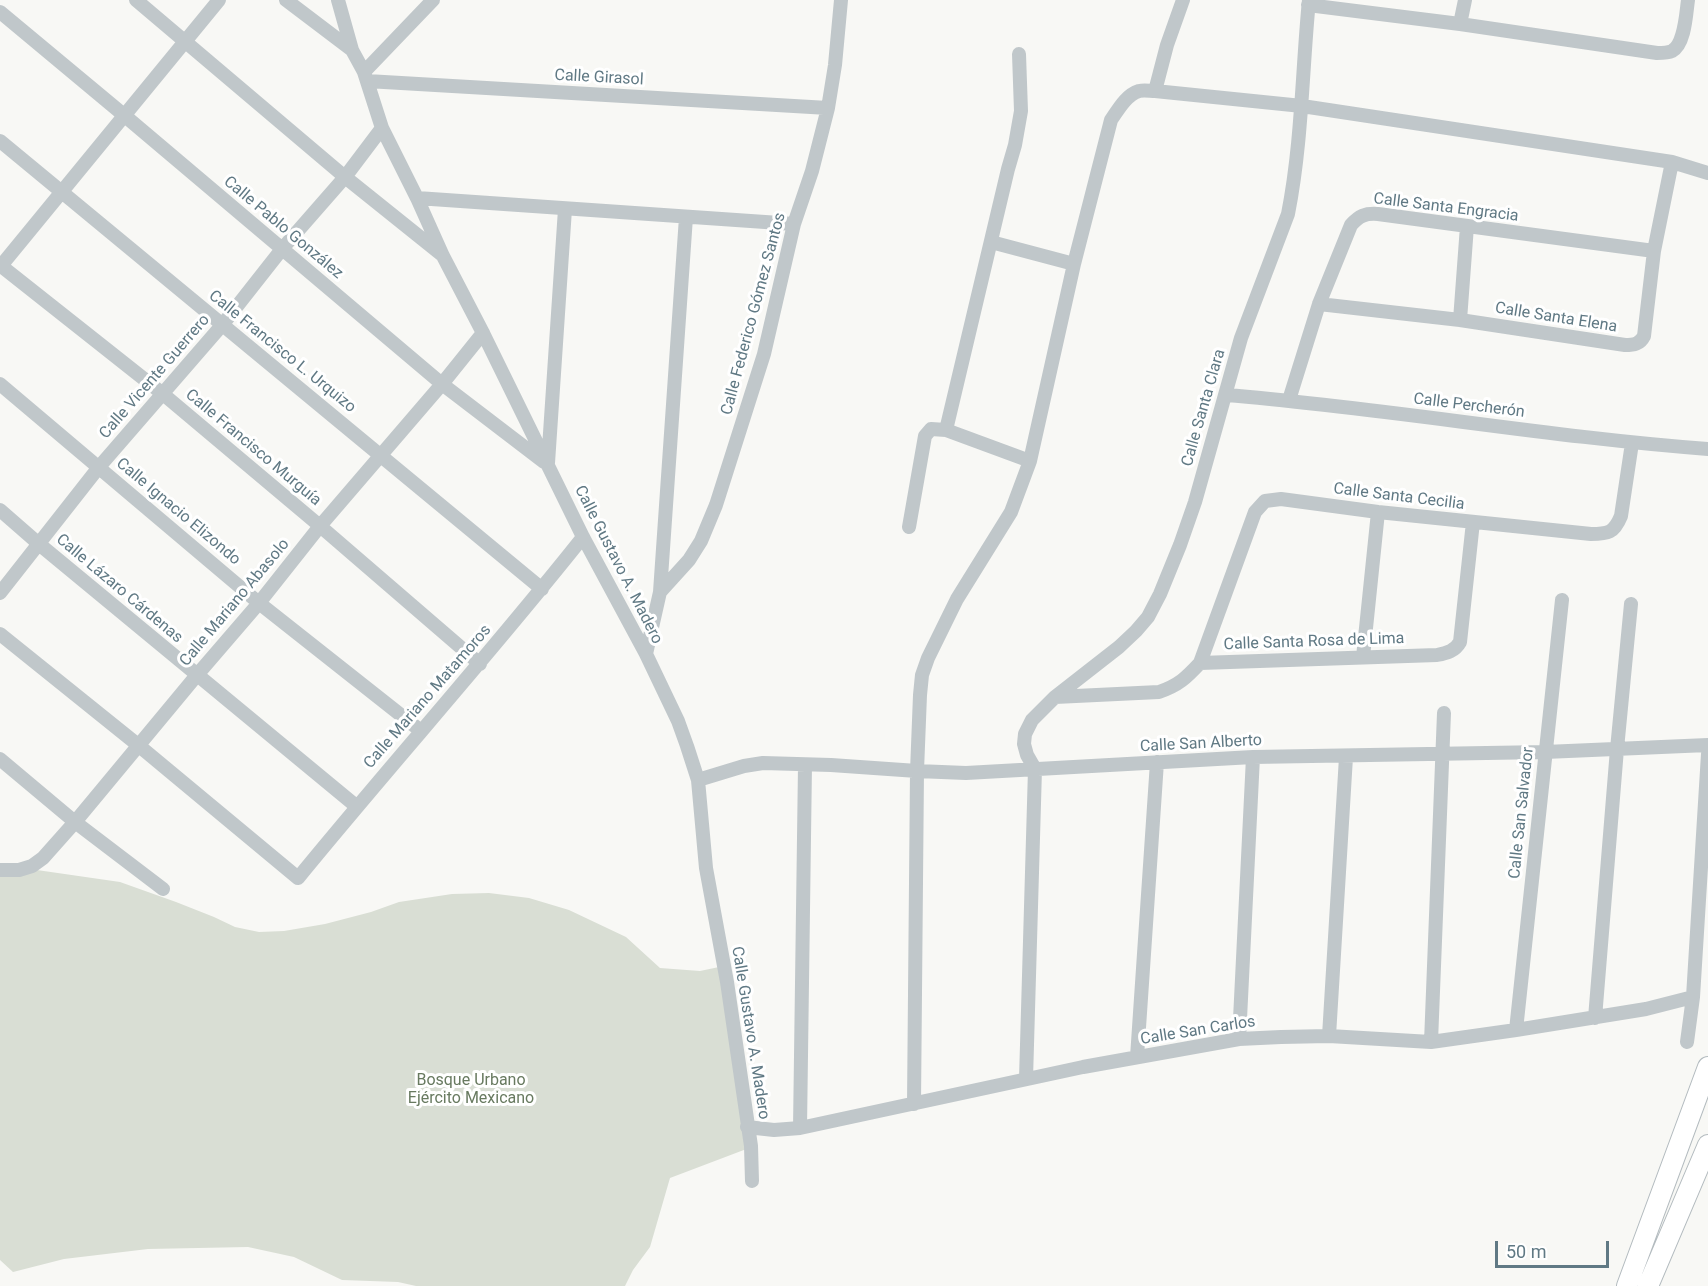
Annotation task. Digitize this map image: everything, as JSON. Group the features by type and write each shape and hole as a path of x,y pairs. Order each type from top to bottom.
{"main road":[{"path":"1627,1286 1708,1067"},
{"path":"1648,1286 1708,1145"}],"street":[{"path":"136,0 345,177 443,256"},
{"path":"0,266 219,0"},
{"path":"286,0 352,50"},
{"name":"Calle Gustavo A. Madero","path":"338,0 352,50 366,77 382,128 583,537 646,654 678,721 698,780 706,868 751,1146 752,1181"},
{"path":"366,77 434,0"},
{"name":"Calle Federico Gómez Santos","path":"646,654 660,592 689,560 701,541 716,506 764,354 794,224 812,171 828,108 835,65 841,0"},
{"path":"1155,91 1167,45 1183,0"},
{"path":"1460,24 1465,0"},
{"path":"1309,3 1657,53 1674,50 1679,44 1688,0"},
{"name":"Calle Santa Clara","path":"1035,769 1024,744 1032,720 1055,697 1119,647 1148,617 1180,545 1195,502 1241,338 1288,214 1302,106 1309,3"},
{"name":"Calle Pablo González","path":"0,12 442,384 548,465"},
{"path":"946,430 1019,127 1021,111 1019,54"},
{"name":"Calle Girasol","path":"366,77 828,108"},
{"path":"914,1104 917,771 922,675 957,599 1011,512 1030,461 1074,264 1111,120 1130,97 1140,91 1155,91 1302,106 1672,162 1708,173"},
{"name":"Calle Vicente Guerrero","path":"0,593 99,467 223,324 282,249 345,177 382,128"},
{"name":"Calle Francisco L. Urquizo","path":"0,141 542,589"},
{"name":"Calle Santa Elena","path":"1319,304 1460,320 1625,345 1637,344 1644,336 1654,251 1672,162"},
{"path":"417,198 794,224"},
{"path":"548,465 565,209"},
{"name":"Calle Santa Engracia","path":"1289,400 1319,304 1351,225 1359,216 1378,214 1654,251"},
{"path":"660,592 686,217"},
{"path":"1460,320 1467,226"},
{"path":"991,242 1074,264"},
{"name":"Calle Francisco Murguía","path":"0,266 163,394 480,663"},
{"name":"Calle Mariano Abasolo","path":"0,870 19,870 32,866 43,858 483,333"},
{"name":"Calle Ignacio Elizondo","path":"0,384 259,603 421,731"},
{"name":"Calle Percherón","path":"1226,395 1289,400 1632,443 1708,448"},
{"path":"909,527 925,436 931,429 946,430 1030,461"},
{"name":"Calle Santa Cecilia","path":"1200,663 1255,512 1266,501 1281,499 1378,512 1602,534 1611,532 1617,527 1621,516 1632,443"},
{"name":"Calle Lázaro Cárdenas","path":"0,510 356,806"},
{"path":"1363,657 1378,512"},
{"name":"Calle Santa Rosa de Lima","path":"1200,663 1437,655 1452,651 1460,642 1473,522"},
{"name":"Calle Mariano Matamoros","path":"138,745 298,878 356,806 542,589 583,537"},
{"name":"Calle San Salvador","path":"1516,1030 1563,600"},
{"path":"1595,1018 1631,604"},
{"path":"0,634 138,745"},
{"path":"1055,697 1159,692 1185,680 1200,663"},
{"path":"1431,1042 1444,713"},
{"name":"Calle San Alberto","path":"698,780 744,766 763,763 966,772 1253,758 1545,752 1708,745"},
{"path":"1688,1042 1704,882 1708,754"},
{"path":"1329,1036 1346,757"},
{"path":"1239,1039 1253,758"},
{"path":"0,759 75,822 164,888"},
{"path":"1137,1058 1157,762"},
{"path":"800,1128 805,765"},
{"path":"1026,1079 1035,769"},
{"name":"Calle San Carlos","path":"747,1127 774,1130 800,1128 1083,1067 1239,1039 1329,1036 1431,1042 1595,1018 1646,1009 1693,996"}],"green space":[{"name":"Bosque Urbano Ejército Mexicano","path":"30,869 120,882 235,927 259,932 284,931 325,924 399,902 452,894 489,893 529,898 569,910 626,937 660,968 700,971 719,967 757,1145 670,1178 650,1247 633,1270 625,1286 416,1286 398,1282 342,1280 294,1257 248,1247 148,1249 64,1259 13,1272 0,1260 0,873"}]}
